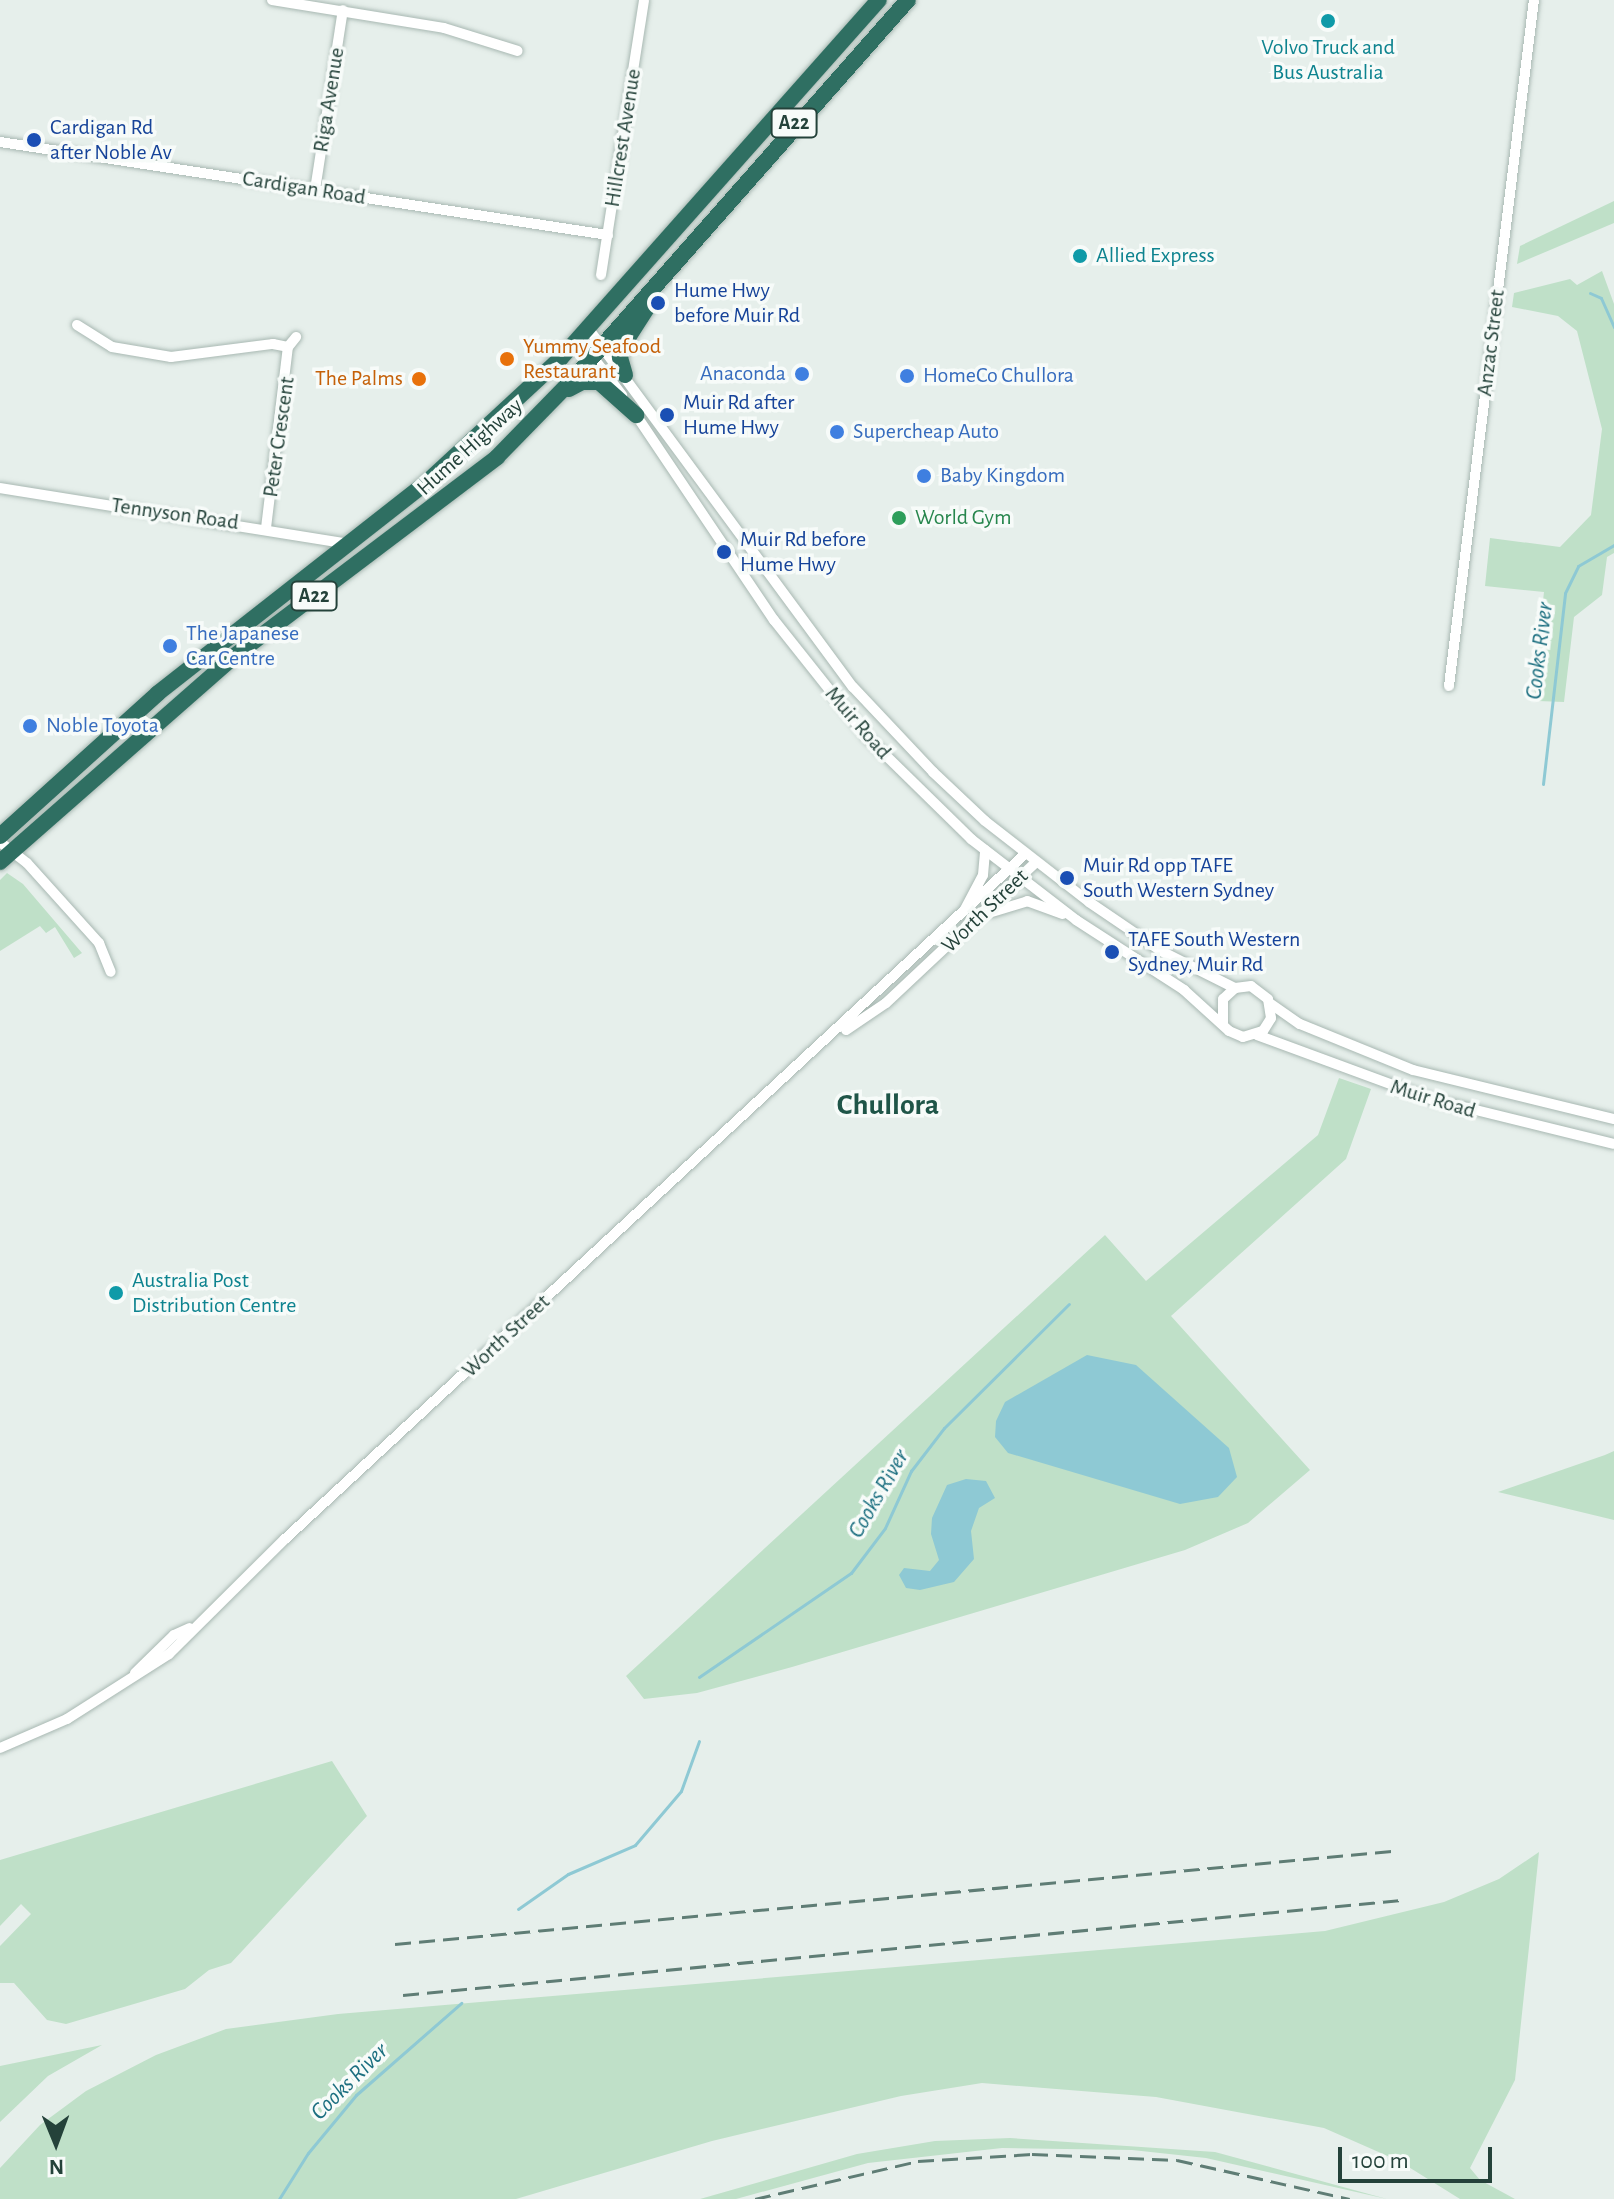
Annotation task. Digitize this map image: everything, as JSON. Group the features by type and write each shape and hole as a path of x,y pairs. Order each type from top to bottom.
{"highway":[{"name":"Hume Highway","path":"0,836 158,693 427,482 583,333 879,0"},
{"name":"Hume Highway","path":"4,852 233,657 432,511 547,406 908,0"},
{"path":"625,375 620,357 624,344 684,249"},
{"path":"547,406 572,387 593,381 636,415"}],"street":[{"path":"272,0 472,34 518,51"},
{"name":"Hillcrest Avenue","path":"601,275 644,0"},
{"name":"Anzac Street","path":"1449,686 1534,0"},
{"name":"Riga Avenue","path":"315,190 343,10"},
{"name":"Cardigan Road","path":"0,142 608,235"},
{"name":"Peter Crescent","path":"77,325 112,347 171,357 273,344 288,347"},
{"name":"Muir Road","path":"583,333 625,375 853,687 933,772 1036,862 1161,951 1235,988"},
{"name":"Peter Crescent","path":"266,528 288,347 296,337"},
{"name":"Muir Road","path":"598,351 636,415 774,620 836,699 907,779 985,850 1021,878 1076,920 1184,990 1223,1024"},
{"name":"Tennyson Road","path":"0,488 266,528 348,544"},
{"path":"960,918 983,875 985,850"},
{"path":"4,852 99,943 111,972"},
{"name":"Worth Street","path":"0,1748 67,1719 131,1678 174,1635 192,1627 821,1047 1025,854"},
{"name":"Worth Street","path":"821,1047 886,1003 1036,862"},
{"path":"972,924 1020,901 1076,920"},
{"path":"1235,988 1258,988 1271,1004 1271,1018 1257,1035 1236,1035 1223,1024 1223,999 1235,988"},
{"name":"Muir Road","path":"1271,1004 1300,1024 1425,1073 1614,1119"},
{"name":"Muir Road","path":"1257,1035 1431,1099 1614,1144"}],"green space":[{"path":"1614,201 1614,223 1517,264 1520,246"},
{"path":"1602,271 1614,304 1614,553 1607,557 1602,595 1574,617 1564,702 1538,701 1533,686 1544,592 1485,586 1490,538 1560,547 1591,515 1602,429 1577,331 1558,316 1512,307 1514,293 1570,279 1577,285"},
{"path":"7,873 23,884 82,953 74,958 55,927 46,933 40,926 0,951 0,880"},
{"path":"1339,1078 1371,1089 1346,1159 1171,1316 1310,1470 1248,1523 1185,1550 792,1667 697,1693 644,1699 626,1676 1105,1235 1146,1281 1318,1135"},
{"path":"1614,1451 1614,1520 1498,1492 1605,1455"},
{"path":"332,1761 367,1816 231,1963 209,1970 185,1989 66,2024 47,2020 14,1983 0,1983 0,1946 31,1914 21,1904 0,1926 0,1860"},
{"path":"1539,1852 1515,2080 1470,2168 1480,2180 1515,2199 1460,2199 1399,2161 1324,2128 1156,2097 982,2083 901,2096 712,2141 516,2199 0,2199 0,2168 40,2125 86,2091 156,2055 226,2029 338,2014 1325,1931 1444,1902 1499,1879"},
{"path":"102,2045 48,2076 0,2122 0,2066"},
{"path":"1010,2138 1215,2152 1387,2199 1206,2158 1132,2150 1002,2148 868,2163 736,2199 700,2199 857,2154 935,2141"}],"water":[{"path":"1087,1355 1136,1365 1229,1448 1237,1477 1218,1497 1180,1504 1008,1453 995,1437 996,1421 1005,1402"},
{"path":"966,1479 986,1481 995,1498 979,1508 971,1531 974,1559 954,1582 920,1590 906,1588 899,1575 904,1568 930,1571 939,1560 931,1534 932,1518 947,1485"}],"waterway":[{"path":"1590,293 1601,298 1614,327"},
{"name":"Cooks River","path":"1543,784 1565,593 1578,566 1614,545"},
{"name":"Cooks River","path":"699,1677 851,1573 885,1528 911,1471 944,1428 1069,1304"},
{"name":"Cooks River","path":"518,1909 568,1874 635,1845 681,1791 699,1741"},
{"name":"Cooks River","path":"279,2199 308,2153 356,2095 461,2003"}],"railway":[{"path":"395,1944 1392,1851"},
{"path":"403,1995 1401,1900"},
{"path":"755,2199 918,2161 1032,2154 1177,2160 1350,2199"}],"place":[{"name":"Volvo Truck and Bus Australia","path":"1328,21"},
{"name":"Cardigan Rd after Noble Av","path":"34,140"},
{"name":"Allied Express","path":"1080,256"},
{"name":"Hume Hwy before Muir Rd","path":"658,303"},
{"name":"Yummy Seafood Restaurant","path":"507,359"},
{"name":"Anaconda","path":"802,374"},
{"name":"HomeCo Chullora","path":"907,376"},
{"name":"The Palms","path":"419,379"},
{"name":"Muir Rd after Hume Hwy","path":"667,415"},
{"name":"Supercheap Auto","path":"837,432"},
{"name":"Baby Kingdom","path":"924,476"},
{"name":"World Gym","path":"899,518"},
{"name":"Muir Rd before Hume Hwy","path":"724,552"},
{"name":"The Japanese Car Centre","path":"170,646"},
{"name":"Noble Toyota","path":"30,726"},
{"name":"Muir Rd opp TAFE South Western Sydney","path":"1067,878"},
{"name":"TAFE South Western Sydney, Muir Rd","path":"1112,952"},
{"name":"Australia Post Distribution Centre","path":"116,1293"}],"district":[{"name":"Chullora","path":"888,1105"}]}
